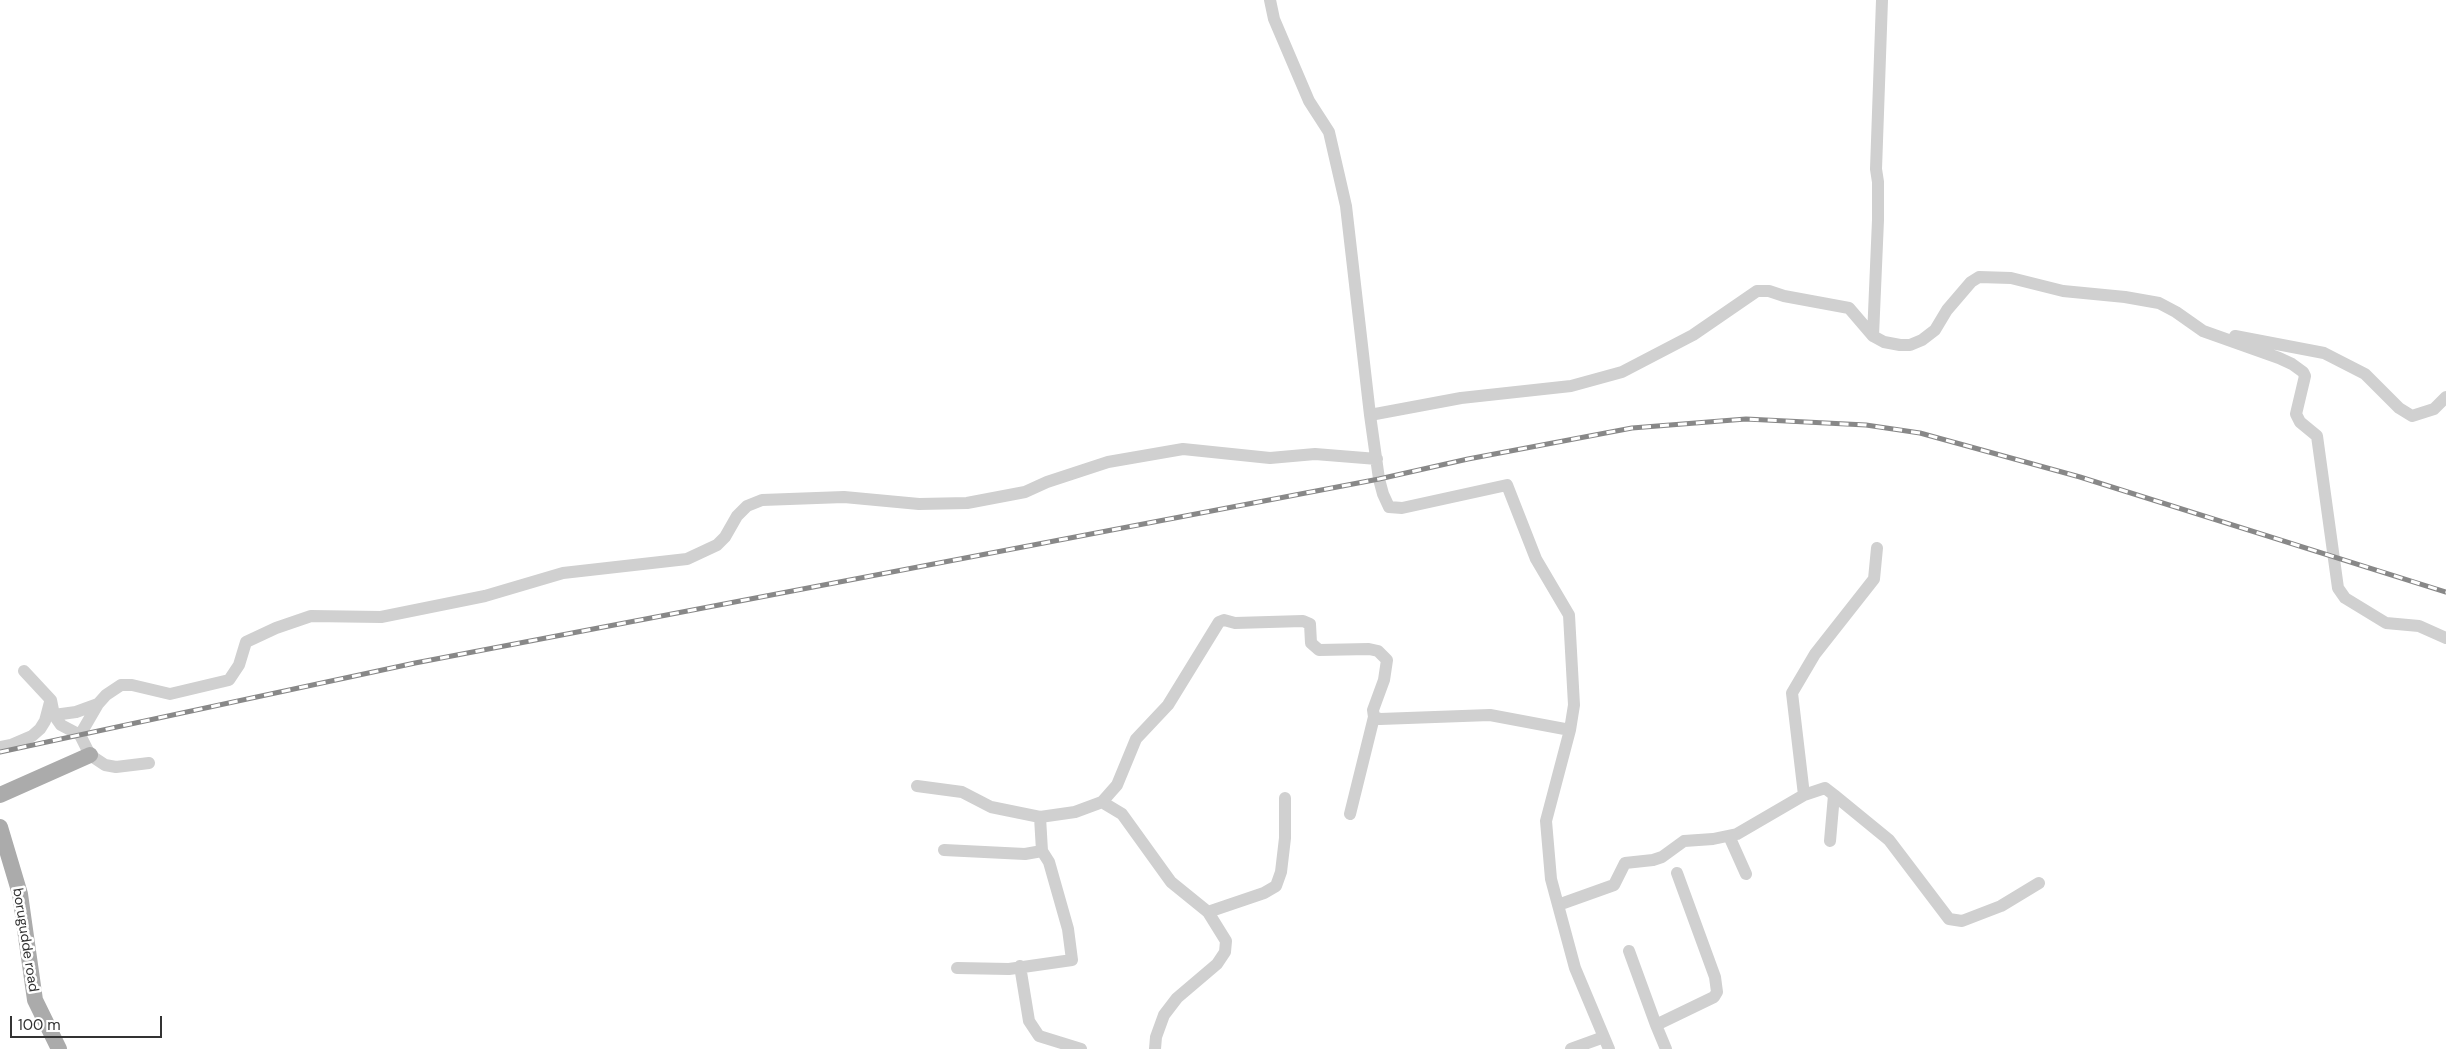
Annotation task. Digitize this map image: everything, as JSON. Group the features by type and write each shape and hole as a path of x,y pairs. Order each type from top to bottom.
{"main road":[{"path":"0,795 90,754"},
{"name":"borugudde road","path":"0,827 20,894 34,1000 59,1049"}],"street":[{"path":"1270,0 1274,19 1309,101 1329,132 1346,206 1370,415 1383,494 1389,507 1394,508 1507,485 1536,558 1569,615 1574,705 1570,730 1546,821 1551,879 1575,968 1606,1043 1571,1049"},
{"path":"1873,336 1877,258 1878,182 1876,169 1882,0"},
{"path":"1370,415 1480,396 1571,386 1622,372 1693,335 1757,291 1769,290 1784,296 1849,308 1873,336 1884,342 1900,345 1910,345 1922,340 1935,330 1961,293 1979,277 2011,278 2063,292 2159,303 2208,333 2279,358 2303,372 2305,376 2296,414 2300,422 2317,436 2338,588 2345,598 2386,623 2419,626 2446,638"},
{"path":"2208,333 2324,353 2365,374 2399,408 2412,416 2434,409 2446,397"},
{"path":"80,735 98,704 106,695 121,685 132,685 170,694 229,680 240,666 246,642 311,616 381,617 485,596 563,573 687,559 717,545 732,527 737,516 747,506 762,500 844,498 920,504 967,503 1025,492 1047,482 1108,462 1148,457 1183,449 1270,458 1315,454 1377,458"},
{"path":"1804,796 1792,693 1816,654 1874,579 1876,548"},
{"path":"918,786 962,792 991,807 1040,817 1075,812 1102,802 1118,785 1136,739 1168,705 1219,622 1224,620 1235,622 1303,621 1310,624 1311,643 1319,650 1369,649 1378,651 1387,660 1384,680 1375,700 1374,717 1350,814"},
{"path":"24,671 51,700 54,715 61,725 80,735 90,754 105,765 116,767 149,763"},
{"path":"0,747 11,745 32,736 40,729 45,721 51,700"},
{"path":"54,715 76,712 98,704"},
{"path":"1374,717 1380,719 1490,715 1570,730"},
{"path":"1558,904 1614,885 1625,862 1653,860 1662,857 1684,841 1729,836 1761,822 1804,796 1825,788 1889,840 1949,919 1962,921 2001,906 2039,883"},
{"path":"1830,841 1834,796"},
{"path":"1208,912 1264,893 1276,886 1281,872 1285,838 1285,798"},
{"path":"1102,802 1122,814 1171,882 1208,912 1226,942 1225,952 1204,976 1177,998 1164,1014 1156,1036 1155,1049"},
{"path":"957,968 1009,969 1072,960 1068,929 1049,862 1042,851 1040,817"},
{"path":"1729,836 1746,874"},
{"path":"944,850 1025,854 1042,851"},
{"path":"1656,1025 1714,997 1717,992 1715,977 1677,873"},
{"path":"1629,951 1666,1049"},
{"path":"1020,966 1029,1021 1039,1036 1081,1049"}],"railway":[{"path":"0,752 415,663 1379,479 1468,459 1632,428 1746,419 1866,425 1920,433 2080,477 2446,592"}]}
